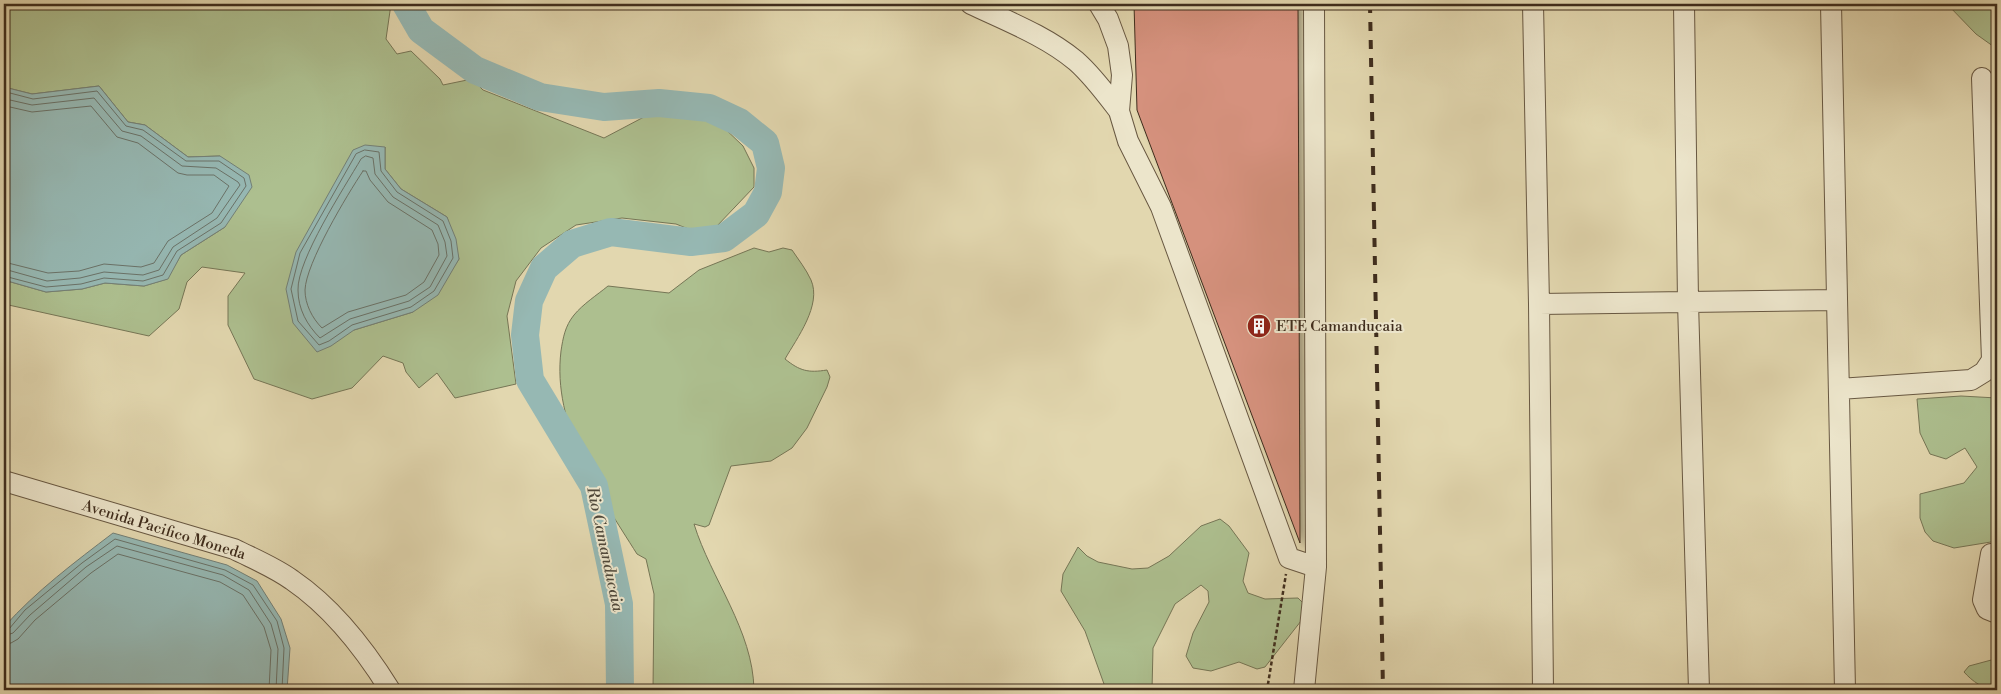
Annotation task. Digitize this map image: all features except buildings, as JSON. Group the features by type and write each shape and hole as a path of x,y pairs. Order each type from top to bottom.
{"street":[{"path":"972,4 1047,41 1077,62 1100,85 1119,111 1138,165 1161,207 1289,558 1316,567"},
{"path":"1099,4 1108,19 1118,46 1122,75 1119,111"},
{"path":"1304,690 1316,567 1314,4"},
{"path":"1532,4 1539,304 1543,690"},
{"path":"1684,4 1688,302 1699,690"},
{"path":"1831,4 1845,690"},
{"path":"1839,389 1971,380 1984,372 1992,360 1982,78"},
{"path":"1539,304 1837,300"},
{"name":"Avenida Pacifico Moneda","path":"4,481 234,549 265,564 292,580 315,597 336,617 359,643 390,690"},
{"path":"1991,554 1983,600 1986,609 1997,613"}],"path":[{"path":"1264,690 1268,684 1289,558"}],"green space":[{"path":"4,4 391,4 386,39 397,54 411,51 440,79 443,85 472,79 483,90 604,138 661,108 686,111 718,122 743,146 754,168 754,187 716,227 696,232 676,224 622,218 576,225 541,248 516,281 507,316 516,384 455,398 437,373 419,388 406,372 403,363 383,356 352,388 312,399 254,379 228,325 228,296 245,273 202,267 187,282 179,309 149,336 4,304 4,280 46,292 82,289 105,283 144,286 167,279 181,255 225,227 220,156 188,157 145,125 128,122 99,86 32,94 8,88 4,90","holes":["385,147 385,169 401,189 447,217 459,259 449,274 413,312 354,330"]},
{"path":"1947,4 1997,4 1997,49 1976,34"},
{"path":"754,248 769,252 783,248 792,250 807,272 814,290 811,310 807,321 785,359 804,370 827,370 830,377 807,428 792,448 771,461 731,466 709,525 705,527 694,524 710,565 730,605 747,646 754,690 653,690 654,594 646,559 637,554 608,507 581,458 571,432 564,406 560,379 561,351 566,328 574,315 586,303 608,286 669,293 699,270"},
{"path":"1961,396 1997,398 1997,541 1954,548 1933,541 1925,532 1920,518 1920,494 1964,483 1977,467 1965,448 1946,459 1930,454 1920,433 1917,399"},
{"path":"1220,519 1229,526 1249,553 1243,581 1248,593 1265,599 1298,598 1306,606 1301,621 1265,667 1257,669 1239,662 1211,671 1193,668 1186,656 1193,633 1209,602 1208,591 1201,585 1175,604 1153,648 1152,690 1105,690 1085,631 1061,591 1063,574 1078,547 1087,556 1098,562 1132,569 1148,568 1169,556 1201,526"},
{"path":"1997,657 1997,690 1979,684 1964,672 1969,666"}],"water":[{"path":"99,86 128,122 145,125 188,157 220,156 249,175 252,187 225,227 181,255 168,279 144,286 105,283 82,289 46,292 4,280 4,90 8,88 32,94"},
{"path":"365,145 385,147 385,169 401,189 447,217 456,239 459,259 438,295 413,312 354,330 331,346 317,352 293,323 286,289 296,252 353,150"},
{"path":"113,533 227,565 257,581 281,619 290,648 287,690 4,690 4,627 43,589"}],"waterway":[{"name":"Rio Camanducaia","path":"406,4 421,30 475,70 540,97 604,107 659,103 709,108 739,122 765,143 771,168 768,192 756,214 724,238 691,242 611,232 572,244 544,268 529,301 525,335 530,380 594,486 619,604 620,690"}],"railway":[{"path":"1370,4 1383,690"}],"place":[{"name":"ETE Camanducaia","path":"1259,326"}]}
